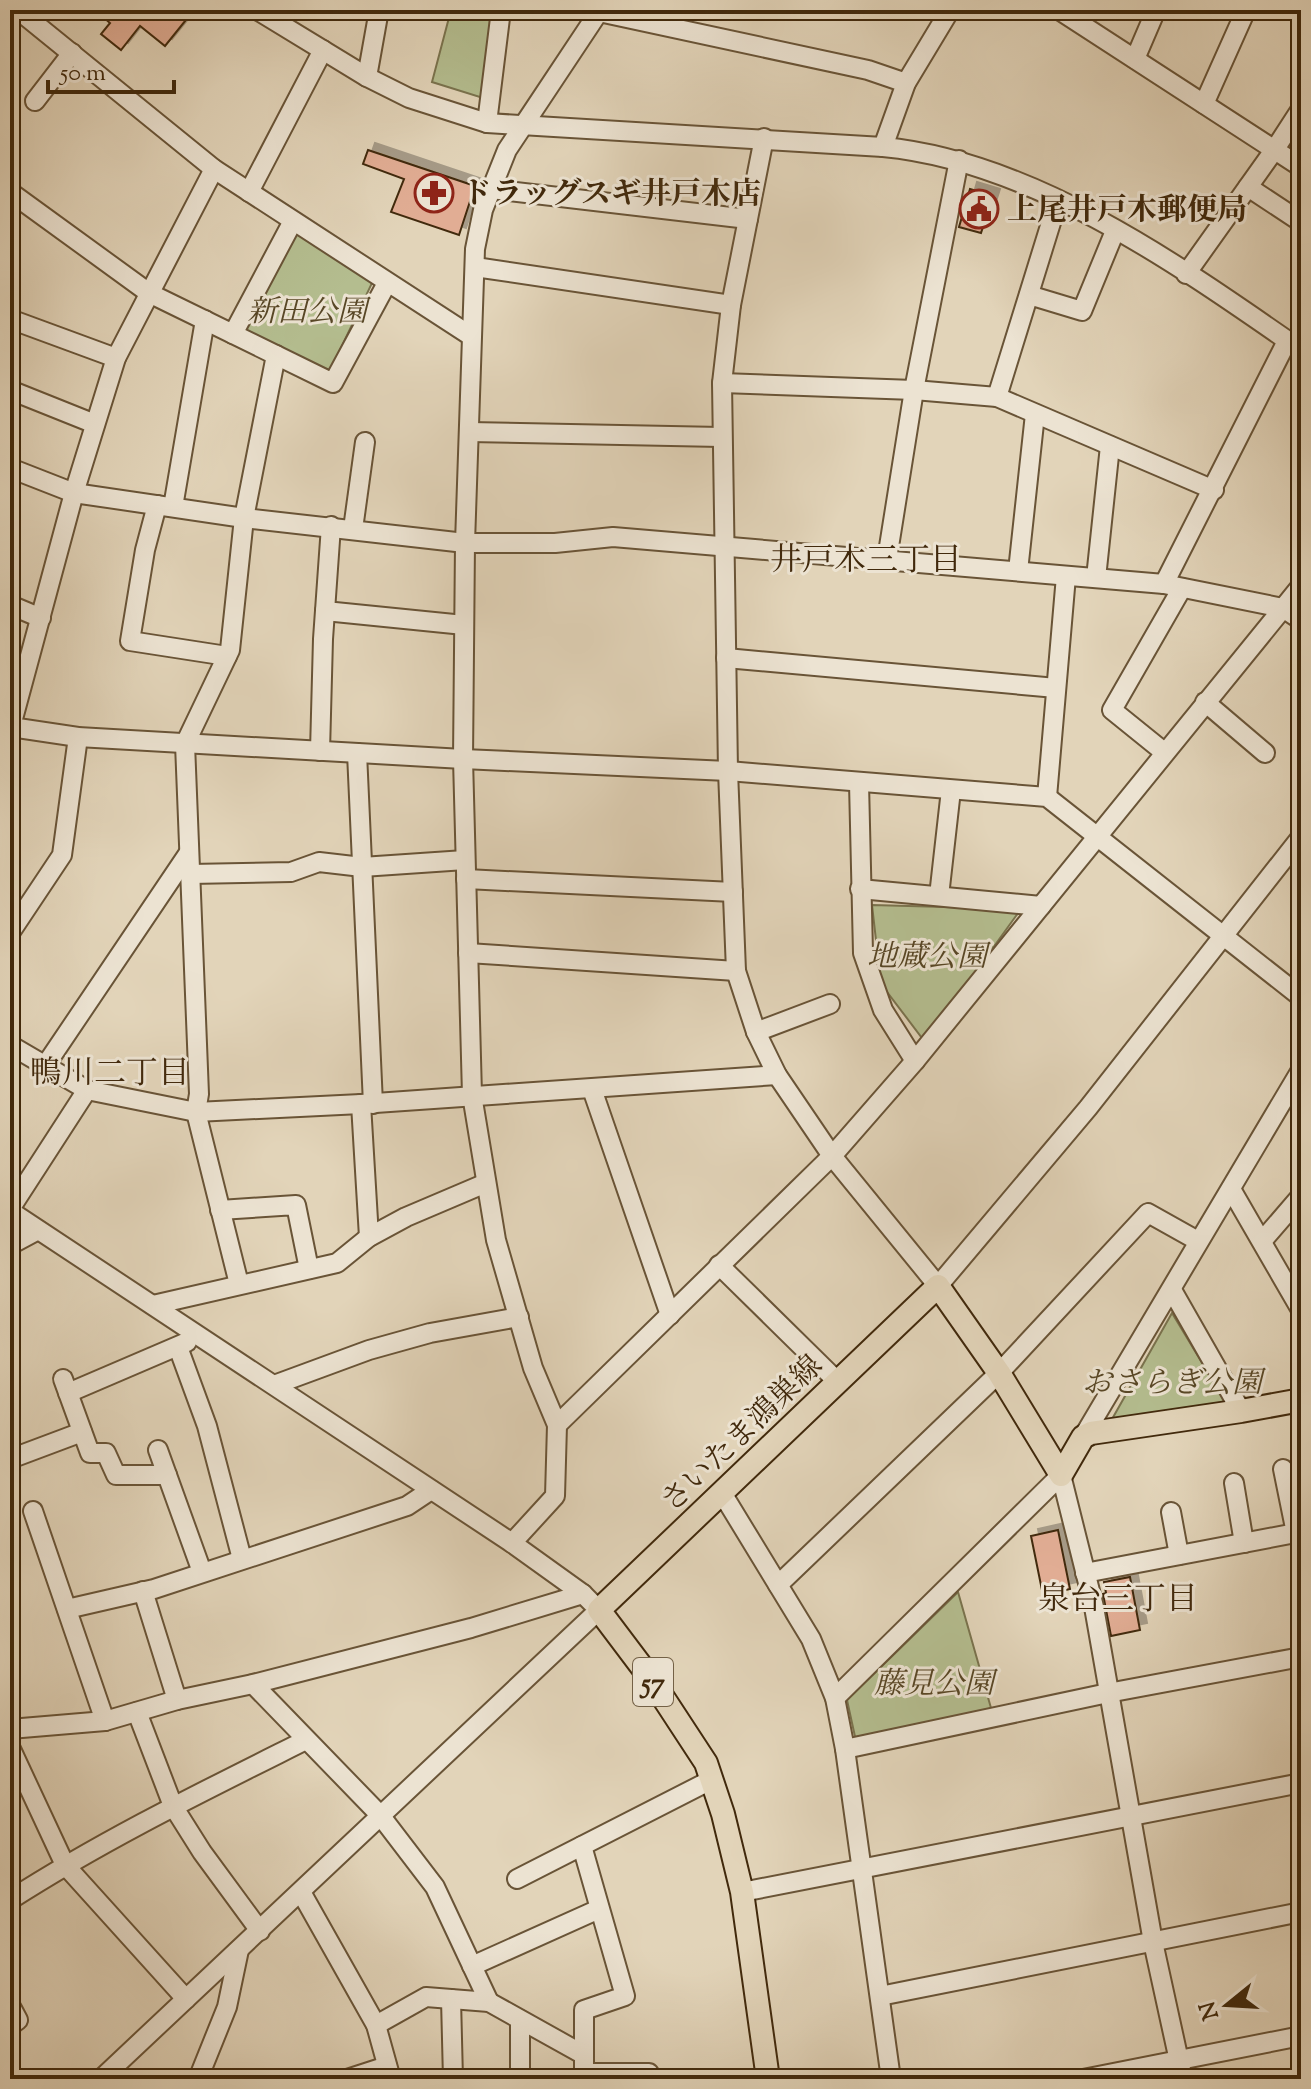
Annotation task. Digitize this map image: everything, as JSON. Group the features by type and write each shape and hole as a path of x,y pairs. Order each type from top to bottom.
{"main road":[{"path":"938,1286 999,1373 1061,1475 1083,1437 1091,1433 1301,1400"},
{"name":"さいたま鴻巣線","path":"599,1610 938,1286"},
{"name":"57","path":"599,1610 651,1679 706,1763 723,1814 742,1892 768,2079"}],"street":[{"path":"257,10 367,77 409,98 487,123 883,147 959,160 1039,189 1115,231 1294,346 1214,490 1173,586 1112,710 1164,752"},
{"path":"367,77 379,10"},
{"path":"487,123 501,10"},
{"path":"1059,10 1301,167"},
{"path":"1135,59 1156,10"},
{"path":"1204,104 1246,10"},
{"path":"512,1543 555,1496 557,1425 533,1368 496,1240 472,1095 463,759 465,543 475,249 483,210 507,150 600,11 868,70 906,83"},
{"path":"883,147 906,83 947,11"},
{"path":"20,16 72,53 214,169 471,336"},
{"path":"249,192 323,50"},
{"path":"35,101 72,53"},
{"path":"1186,274 1301,109"},
{"path":"764,138 731,305 722,383 728,771 736,971 756,1032 777,1075 832,1156 938,1286 1088,1108 1301,837"},
{"path":"887,559 914,390 959,160"},
{"path":"214,169 116,358 74,493 11,728 78,737 185,744 728,771 1047,797 1301,997"},
{"path":"1248,187 1301,222"},
{"path":"491,189 748,219"},
{"path":"10,192 149,293 333,383 387,283"},
{"path":"997,397 1058,200"},
{"path":"233,334 293,221"},
{"path":"1029,295 1082,311 1115,231"},
{"path":"475,267 731,305"},
{"path":"10,319 116,358"},
{"path":"205,320 165,506 145,550 130,641 227,656"},
{"path":"239,1284 196,1112 199,1094 185,744 230,650 244,518 276,355"},
{"path":"722,383 914,390 997,397 1214,490"},
{"path":"10,390 95,424"},
{"path":"1018,571 1035,414"},
{"path":"469,432 721,437"},
{"path":"353,529 365,442"},
{"path":"1096,578 1110,446"},
{"path":"10,468 74,493 244,518 465,543 555,543 613,537 1096,578 1173,586 1283,608 1301,620"},
{"path":"320,751 331,526"},
{"path":"1047,797 1066,576"},
{"path":"557,1425 832,1156 915,1061 1301,586"},
{"path":"10,605 41,618"},
{"path":"325,611 464,625"},
{"path":"726,658 1056,688"},
{"path":"1205,702 1265,753"},
{"path":"10,933 62,855 78,737"},
{"path":"357,753 369,1237"},
{"path":"859,783 863,953 883,1010 915,1061"},
{"path":"939,896 951,790"},
{"path":"45,1066 188,854"},
{"path":"190,874 291,872 319,862 362,867 465,860"},
{"path":"466,879 733,892"},
{"path":"860,889 1041,906"},
{"path":"468,953 736,971"},
{"path":"756,1032 830,1004"},
{"path":"10,1045 87,1090 196,1112 367,1104 777,1075"},
{"path":"1083,1437 1301,1070"},
{"path":"592,1089 670,1315"},
{"path":"87,1090 10,1210 512,1543 583,1594 599,1610 101,2079"},
{"path":"153,1305 337,1263 369,1237 406,1217 486,1183"},
{"path":"1231,1189 1300,1305"},
{"path":"1263,1240 1301,1196"},
{"path":"220,1210 296,1205 309,1269"},
{"path":"778,1585 999,1373 1148,1213 1198,1241"},
{"path":"10,1245 38,1230"},
{"path":"719,1265 838,1382"},
{"path":"1172,1290 1241,1411"},
{"path":"274,1385 369,1350 430,1333 519,1317"},
{"path":"167,1475 116,1475 106,1453 90,1453 65,1386 178,1347 199,1336"},
{"path":"178,1347 207,1426 242,1559"},
{"path":"10,1459 82,1432"},
{"path":"158,1450 202,1572"},
{"path":"1085,1573 1298,1532 1283,1469"},
{"path":"1061,1475 1094,1607 1153,1942 1183,2079"},
{"path":"835,1698 1061,1475"},
{"path":"1234,1483 1244,1543"},
{"path":"67,1609 143,1591 407,1506 431,1490"},
{"path":"722,1493 811,1639 835,1698 845,1749 891,2079"},
{"path":"33,1511 105,1721"},
{"path":"1171,1512 1179,1555"},
{"path":"143,1591 177,1700"},
{"path":"10,1729 105,1721 177,1700 253,1684 471,1628 583,1594"},
{"path":"845,1749 1108,1693 1301,1657"},
{"path":"253,1684 380,1815 435,1887 489,2002"},
{"path":"137,1712 173,1806 202,1852 260,1931"},
{"path":"10,1900 65,1865 173,1806 306,1740"},
{"path":"10,1747 65,1865 186,1999"},
{"path":"517,1879 711,1780"},
{"path":"742,1892 1301,1783"},
{"path":"582,1846 625,1996 584,2010 584,2069"},
{"path":"301,1892 376,2025 389,2072 347,2079"},
{"path":"472,1966 599,1909"},
{"path":"880,1996 1301,1912"},
{"path":"198,2079 227,2007 239,1950"},
{"path":"376,2025 426,1997 489,2002 520,2020 584,2069 649,2073 649,2079"},
{"path":"451,1999 453,2079"},
{"path":"10,2005 18,2020 10,2026"},
{"path":"520,2020 520,2079"},
{"path":"1083,2079 1301,2036"}],"green space":[{"path":"451,10 497,10 483,98 432,82"},
{"name":"新田公園","path":"294,232 373,281 329,373 244,332"},
{"name":"地蔵公園","path":"872,905 1021,909 925,1042 881,984"},
{"name":"おさらぎ公園","path":"1172,1313 1230,1409 1107,1428"},
{"name":"藤見公園","path":"958,1592 993,1715 859,1755 847,1700"}],"building":[{"path":"109,10 194,10 165,46 140,26 121,50 101,34 110,23 103,17"},
{"path":"368,150 475,186 459,235 391,212 404,179 363,164"},
{"path":"970,189 993,196 981,233 959,227"},
{"path":"1058,1530 1070,1589 1043,1595 1031,1536"},
{"path":"1130,1577 1140,1630 1111,1636 1103,1594 1106,1593 1104,1582"}],"place":[{"name":"ドラッグスギ井戸木店","path":"434,193"},
{"name":"上尾井戸木郵便局","path":"979,209"}],"district":[{"name":"井戸木三丁目","path":"866,559"},
{"name":"鴨川二丁目","path":"110,1072"},
{"name":"泉台三丁目","path":"1118,1598"}]}
